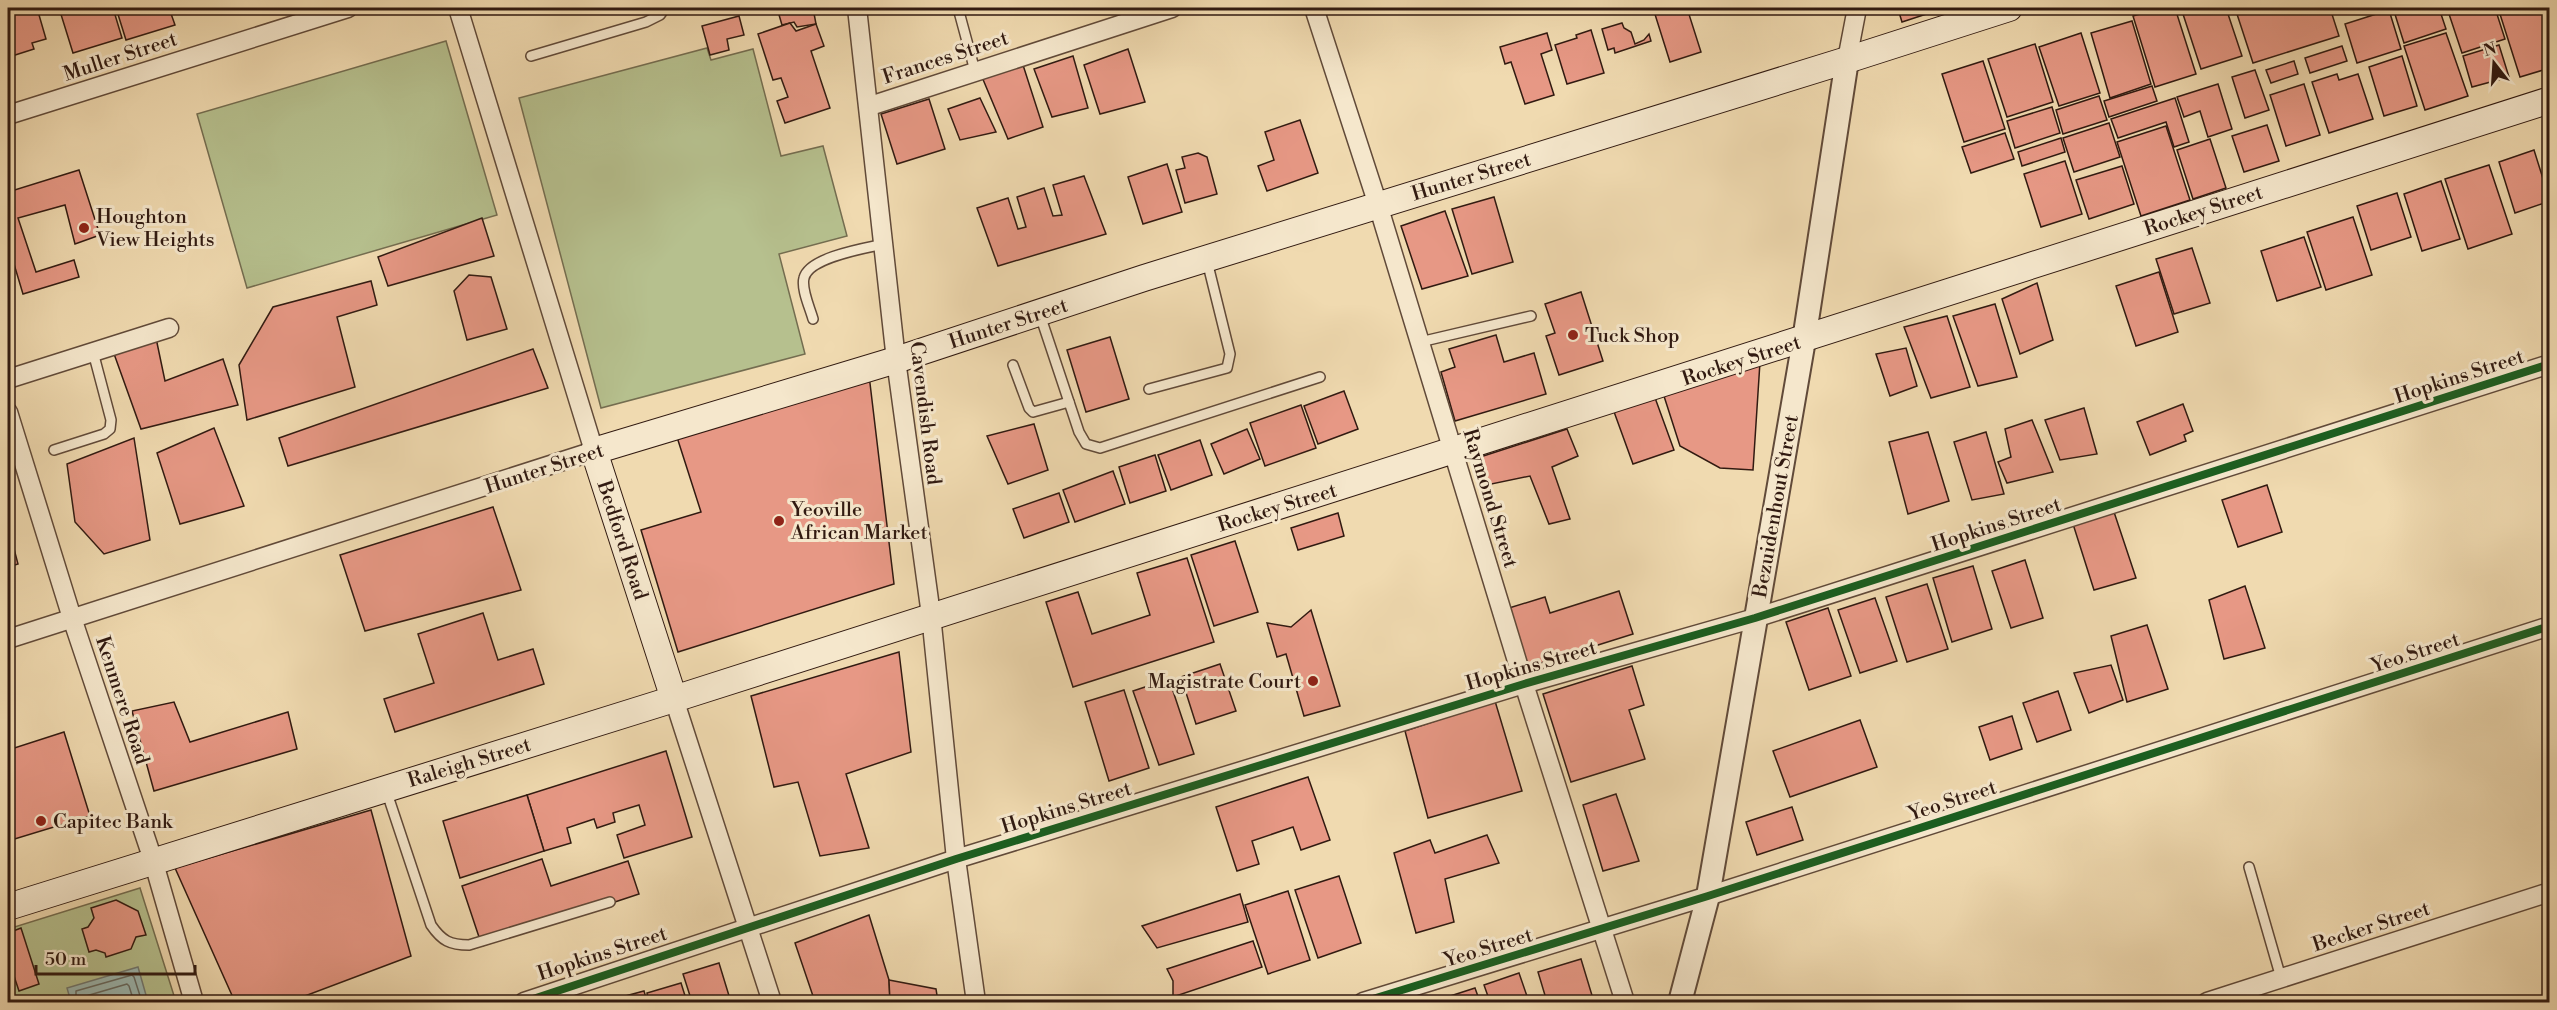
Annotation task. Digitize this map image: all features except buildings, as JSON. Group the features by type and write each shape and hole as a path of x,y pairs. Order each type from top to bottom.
{"main road":[{"name":"Hunter Street","path":"594,451 896,360 1207,258 2009,8"},
{"name":"Rockey Street","path":"931,615 1804,340 2550,100"},
{"name":"Bedford Road","path":"594,451 674,699"},
{"name":"Raleigh Street","path":"8,907 674,699 931,615"}],"street":[{"name":"Muller Street","path":"8,115 348,8"},
{"name":"Bedford Road","path":"458,8 594,451"},
{"name":"Cavendish Road","path":"857,8 870,106 896,360 931,615 956,859 976,1002"},
{"name":"Frances Street","path":"870,106 1172,8"},
{"name":"Raymond Street","path":"1314,8 1378,205 1524,684 1625,1002"},
{"name":"Bezuidenhout Street","path":"1680,1002 1707,896 1804,340 1857,8"},
{"path":"8,379 169,328"},
{"name":"Hopkins Street","path":"524,1002 956,859 1524,684 1755,618 2550,364"},
{"name":"Kenmere Road","path":"8,412 72,618 153,860 194,1002"},
{"name":"Hunter Street","path":"8,639 594,451"},
{"name":"Yeo Street","path":"1363,1002 1603,929 2550,626"},
{"name":"Bedford Road","path":"674,699 772,1002"},
{"name":"Becker Street","path":"2207,1002 2550,892"}],"lane":[{"path":"531,56 646,22 660,15 665,8"},
{"path":"958,8 975,71"},
{"path":"813,319 803,281 809,269 817,263 884,244"},
{"path":"1149,389 1227,368 1230,354 1207,258"},
{"path":"1039,313 1069,402 1086,444 1100,447 1320,377"},
{"path":"1420,342 1531,316"},
{"path":"54,450 104,434 110,429 111,420 93,352"},
{"path":"1013,365 1029,408 1033,412 1069,402"},
{"path":"385,788 431,925 440,938 452,945 469,945 610,902"},
{"path":"2249,867 2281,978"}],"green space":[{"path":"446,41 497,215 247,288 197,114"},
{"path":"707,48 711,60 753,49 781,156 823,146 847,236 779,254 805,354 601,408 519,98"},
{"path":"140,888 176,1002 8,1002 8,929"}],"water":[{"path":"138,967 148,1002 71,1002 67,988"}],"cycle path":[{"path":"524,1002 956,859 1524,684 1755,618 2550,364"},
{"path":"1363,1002 1708,896 2550,626"}],"place":[{"name":"Houghton View Heights","path":"84,228"},
{"name":"Tuck Shop","path":"1573,335"},
{"name":"Yeoville African Market","path":"779,521"},
{"name":"Magistrate Court","path":"1313,681"},
{"name":"Capitec Bank","path":"41,821"}]}
